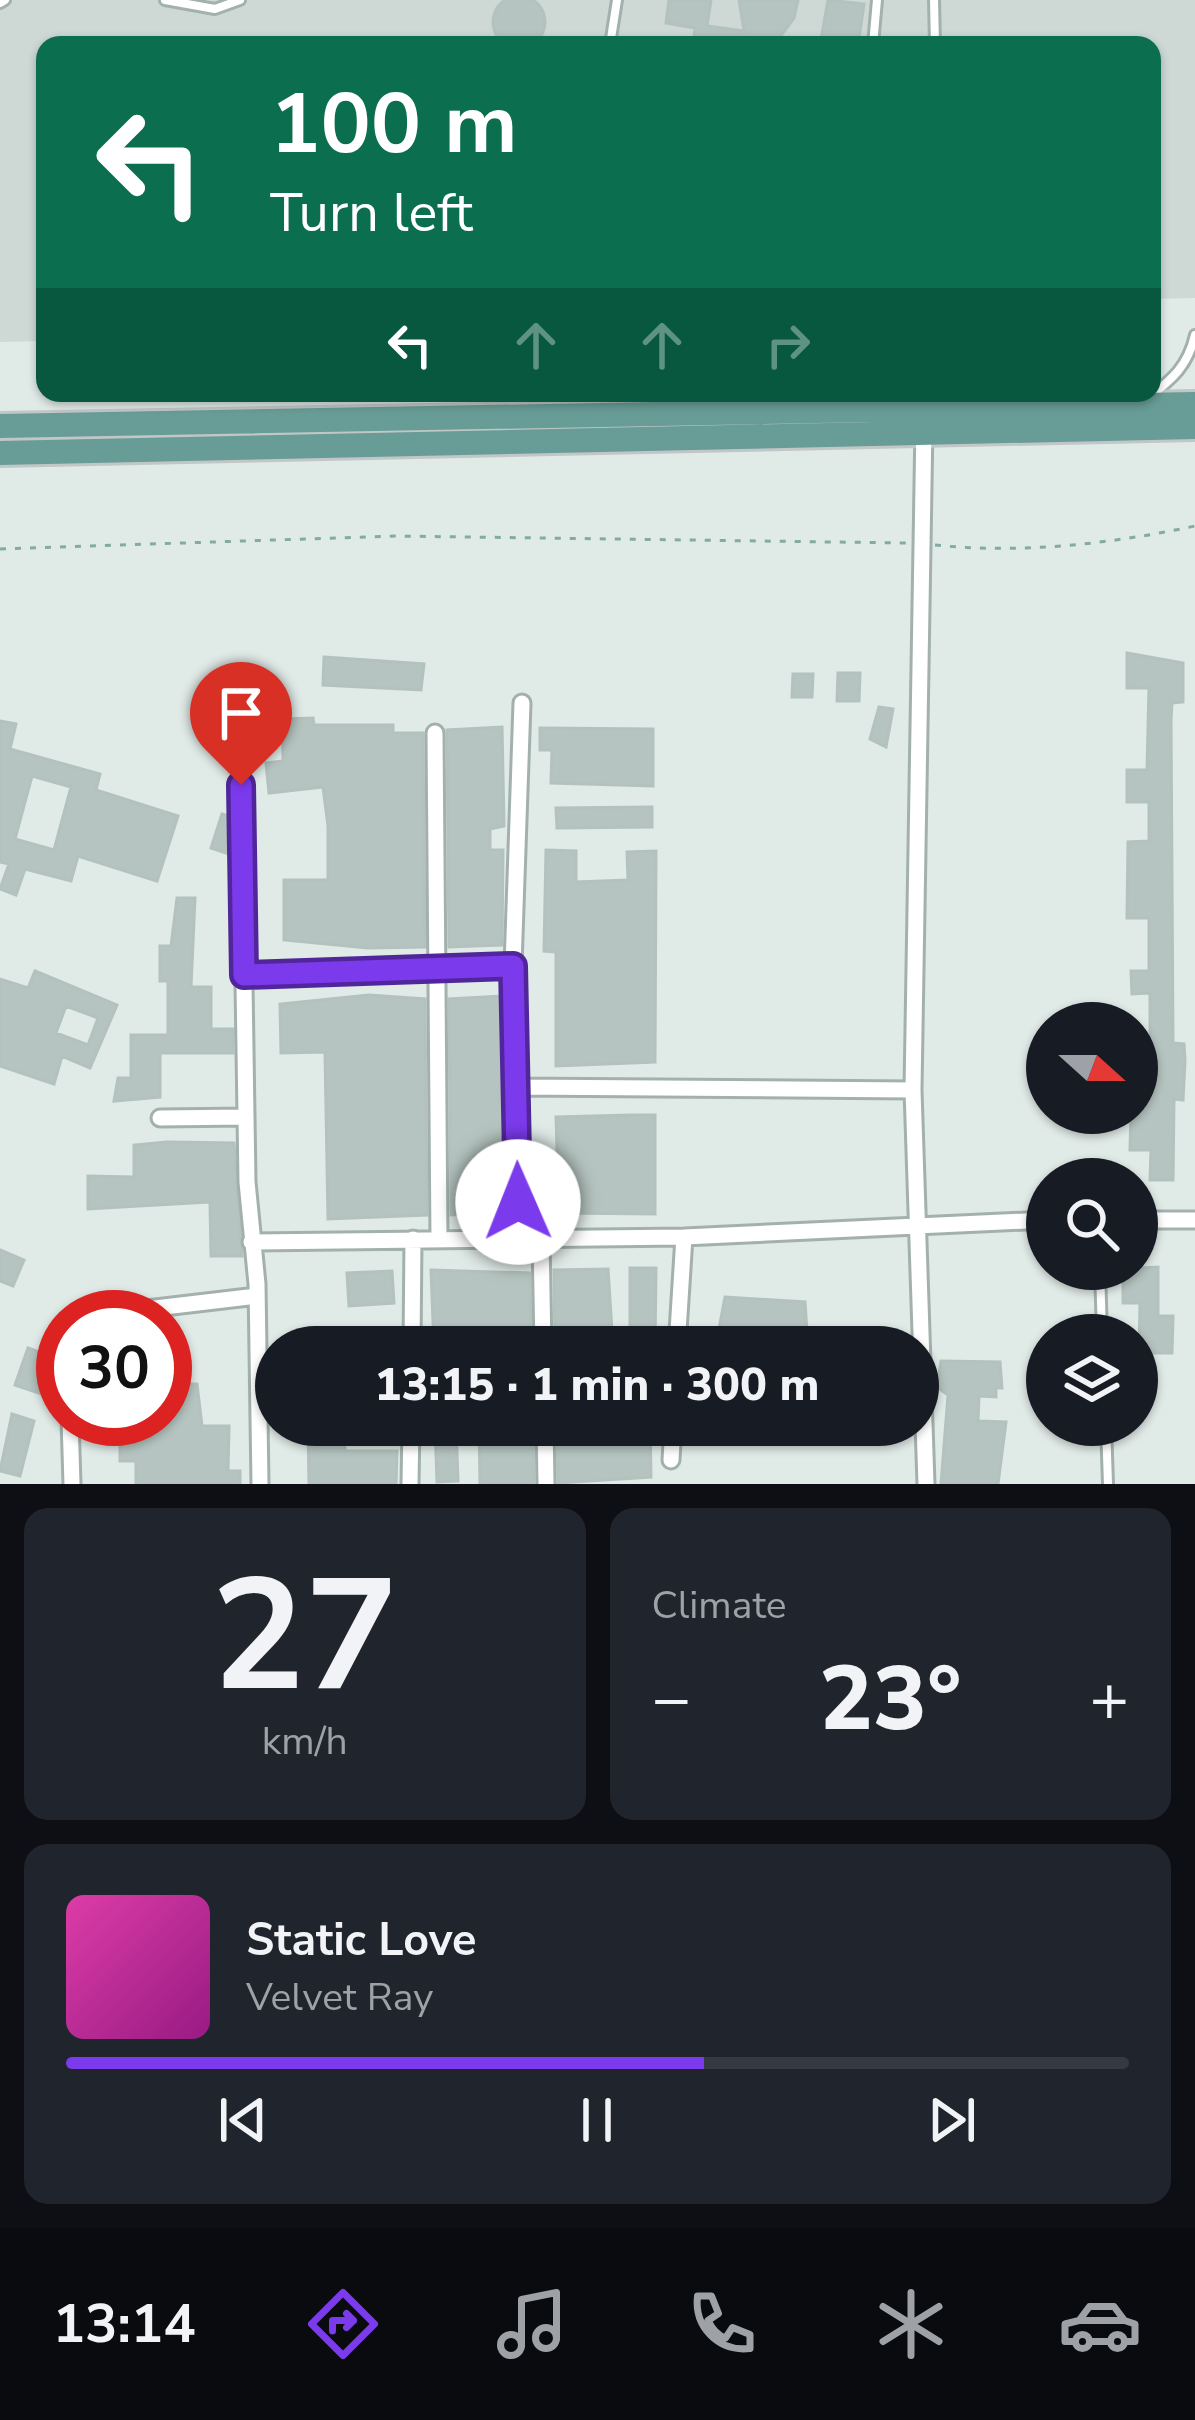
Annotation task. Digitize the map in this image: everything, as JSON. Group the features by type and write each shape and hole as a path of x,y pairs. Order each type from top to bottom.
{"main road":[{"path":"0,453 924,421 1195,404"},
{"path":"0,426 924,421 1195,427"}],"street":[{"path":"924,421 914,1090 926,1484"},
{"path":"518,1240 513,966 523,703"},
{"path":"435,733 440,1239"},
{"path":"241,785 246,1118 257,1296 260,1484"},
{"path":"244,975 513,966"},
{"path":"516,1087 914,1090"},
{"path":"160,1118 246,1118"},
{"path":"1158,1220 1195,1220"},
{"path":"251,1242 684,1237 1026,1221"},
{"path":"678,1326 684,1237"},
{"path":"412,1326 413,1239"},
{"path":"541,1240 543,1326"},
{"path":"192,1304 257,1296"},
{"path":"71,1446 72,1484"},
{"path":"410,1484 411,1446"},
{"path":"545,1446 546,1484"},
{"path":"671,1460 672,1446"}],"lane":[{"path":"165,0 215,9 233,7 240,0"},
{"path":"611,36 617,0"},
{"path":"874,36 877,0"},
{"path":"934,0 934,36"},
{"path":"1161,388 1190,358 1195,335"},
{"path":"1132,408 1141,402"},
{"path":"1107,1446 1108,1484"}],"path":[{"path":"0,549 395,536 925,544 974,549 1118,542 1195,526"}],"shaded area":[{"path":"0,0 1195,0 1195,298 1161,299 1161,36 36,36 36,341 0,342"}],"building":[{"path":"508,-1 530,-1 543,12 540,36 498,36 495,32 495,12"},
{"path":"669,0 711,0 707,26 744,31 739,0 798,0 794,18 781,36 694,36 695,28 666,23"},
{"path":"828,0 864,4 859,36 822,36"},
{"path":"1127,653 1183,663 1183,702 1172,703 1171,720 1173,1043 1184,1044 1185,1061 1183,1100 1174,1099 1173,1180 1158,1180 1158,1158 1151,1158 1151,1150 1130,1150 1130,1134 1158,1134 1158,1002 1150,1002 1150,993 1132,994 1131,971 1149,971 1149,918 1127,918 1128,842 1149,841 1149,802 1127,802 1127,770 1147,770 1149,688 1127,688"},
{"path":"324,657 424,664 421,690 323,685"},
{"path":"838,673 860,673 859,701 837,701"},
{"path":"793,674 813,674 812,697 792,697"},
{"path":"879,707 893,709 886,747 870,739"},
{"path":"313,718 314,725 393,725 393,733 423,733 425,947 368,948 284,940 284,880 328,880 328,826 323,787 269,793 266,763 283,761 282,719"},
{"path":"0,721 16,724 10,749 100,774 96,790 178,816 157,881 78,856 71,881 25,869 16,895 0,889 9,864 0,862","holes":["32,776 71,787 54,850 15,839"]},
{"path":"502,727 504,826 490,829 490,850 503,850 502,945 449,947 447,730"},
{"path":"540,728 653,729 653,786 551,783 552,750 540,750"},
{"path":"652,807 652,827 557,828 556,808"},
{"path":"222,814 229,816 226,853 211,848"},
{"path":"546,850 576,851 576,882 628,880 627,852 656,851 655,1062 556,1066 556,952 544,951"},
{"path":"177,898 195,898 191,987 211,987 211,1029 233,1029 233,1053 160,1053 160,1097 114,1101 118,1078 131,1078 131,1035 168,1035 168,981 160,981 160,946 171,946"},
{"path":"35,971 117,1005 90,1068 62,1056 54,1084 0,1066 0,979 28,988","holes":["66,1006 98,1018 88,1045 56,1033"]},
{"path":"369,995 425,999 427,1215 328,1219 325,1052 281,1053 280,1004"},
{"path":"502,996 505,1212 451,1215 449,999"},
{"path":"655,1115 655,1214 559,1213 556,1117"},
{"path":"234,1143 242,1256 211,1256 210,1202 88,1209 88,1176 134,1177 134,1145"},
{"path":"0,1250 24,1260 13,1286 0,1281"},
{"path":"630,1268 656,1268 655,1326 630,1326"},
{"path":"608,1269 612,1326 555,1326 554,1270"},
{"path":"431,1270 530,1273 531,1326 433,1326"},
{"path":"392,1271 394,1303 349,1306 347,1273"},
{"path":"1123,1290 1158,1290 1158,1314 1140,1314 1140,1303 1123,1303"},
{"path":"725,1297 805,1302 807,1326 720,1326"},
{"path":"1158,1316 1173,1316 1172,1353 1158,1353"},
{"path":"28,1348 36,1351 36,1392 15,1385"},
{"path":"941,1361 1000,1362 1002,1388 996,1388 996,1397 979,1396 978,1421 1006,1422 998,1484 941,1484 948,1395 939,1388"},
{"path":"192,1384 197,1384 202,1426 229,1426 228,1471 240,1471 240,1484 136,1484 136,1461 120,1461 120,1446 192,1446"},
{"path":"12,1414 34,1421 20,1476 0,1471"},
{"path":"308,1446 397,1451 396,1484 309,1484"},
{"path":"436,1446 457,1446 458,1481 437,1482"},
{"path":"479,1446 533,1446 534,1484 480,1484"},
{"path":"557,1446 650,1446 651,1477 558,1483"}],"route":[{"path":"241,785 244,975 513,966 518,1202"}]}
